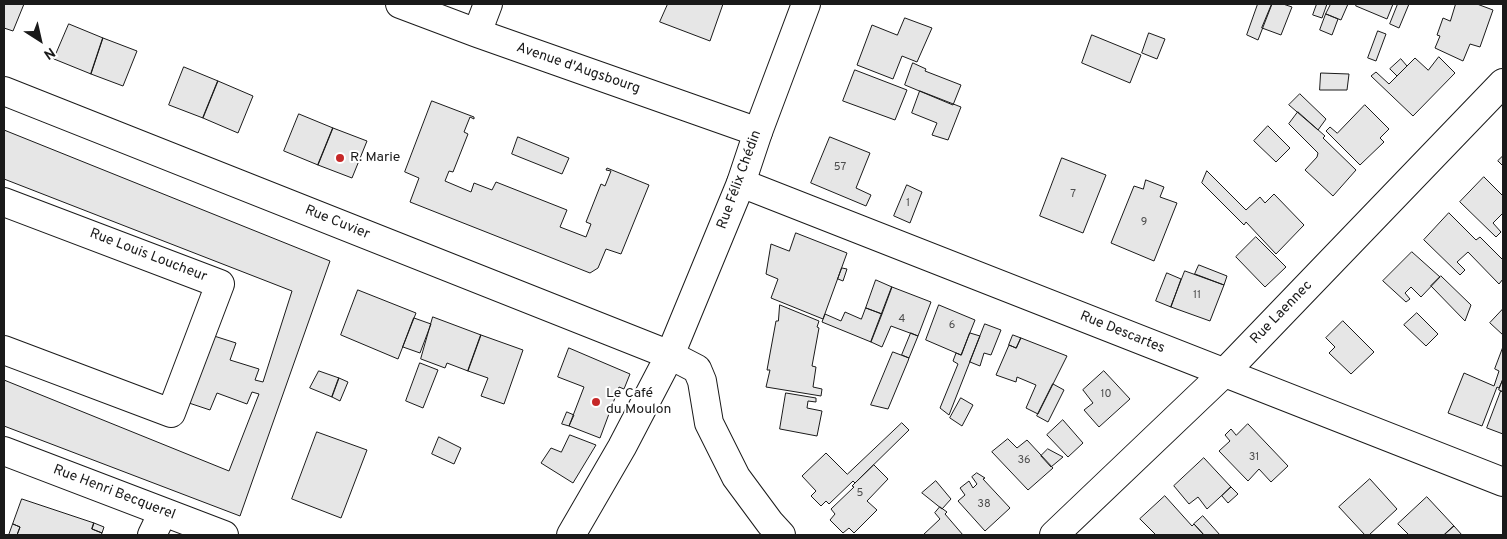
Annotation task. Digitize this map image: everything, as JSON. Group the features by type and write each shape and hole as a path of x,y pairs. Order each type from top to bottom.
{"street":[{"name":"Avenue d'Augsbourg","path":"400,4 758,132"},
{"path":"477,33 488,4"},
{"name":"Rue Félix Chédin","path":"570,535 622,447 670,355 740,183 806,4"},
{"name":"Rue Laennec","path":"1054,535 1224,373 1503,83"},
{"name":"Rue Cuvier","path":"4,90 670,355 697,369 702,380 709,423 736,477 781,535"},
{"name":"Rue Descartes","path":"740,183 1503,482"},
{"name":"Rue Louis Loucheur","path":"4,202 220,284 171,413 4,350"},
{"name":"Rue Henri Becquerel","path":"4,451 158,523 224,535"}],"building":[{"path":"4,4 24,4 13,31 4,28"},
{"path":"668,4 723,4 710,41 660,22"},
{"path":"1258,4 1272,4 1258,40 1247,35"},
{"path":"1272,4 1283,4 1292,7 1281,35 1262,28"},
{"path":"1317,4 1327,4 1322,18 1313,15"},
{"path":"1331,4 1348,4 1341,20 1326,14"},
{"path":"1357,4 1393,4 1387,19 1356,6"},
{"path":"1398,4 1409,4 1399,28 1390,24"},
{"path":"1456,4 1477,4 1493,10 1480,47 1470,44 1463,61 1435,48 1440,36 1437,35 1443,18 1450,21"},
{"path":"1326,14 1338,19 1332,35 1320,30"},
{"path":"905,18 932,28 917,62 902,56 893,79 857,65 872,25 897,35"},
{"path":"69,24 103,38 91,74 54,59"},
{"path":"1378,31 1386,34 1376,61 1368,58"},
{"path":"1149,33 1165,39 1157,59 1142,53"},
{"path":"1092,35 1141,55 1130,83 1082,63"},
{"path":"103,38 137,51 123,86 91,74"},
{"path":"1439,57 1455,73 1413,116 1371,76 1376,72 1389,84 1415,58 1428,70"},
{"path":"1401,59 1407,66 1397,76 1390,69"},
{"path":"913,63 926,69 925,71 961,85 953,105 905,85"},
{"path":"184,67 218,81 203,118 169,105"},
{"path":"855,70 907,90 895,120 843,101"},
{"path":"1321,73 1349,74 1347,90 1320,90"},
{"path":"218,81 253,96 238,133 203,118"},
{"path":"920,91 961,107 948,140 932,135 937,123 912,113"},
{"path":"1300,94 1326,119 1318,130 1289,105"},
{"path":"432,101 474,117 474,119 470,117 464,132 468,134 453,172 449,171 445,181 471,192 474,183 492,190 496,182 567,210 560,227 586,237 591,224 586,222 601,184 605,186 611,171 606,170 607,168 649,185 621,254 606,249 598,268 590,273 410,202 419,178 405,172"},
{"path":"1365,105 1389,129 1380,138 1384,142 1360,165 1326,131 1330,127 1337,133"},
{"path":"1298,112 1325,136 1323,138 1356,170 1333,196 1305,170 1317,157 1318,153 1289,124"},
{"path":"299,114 333,128 318,165 284,151"},
{"path":"1268,126 1290,148 1276,162 1254,141"},
{"path":"333,128 367,141 352,178 318,165"},
{"path":"4,130 330,261 240,516 4,426 4,380 229,471 259,394 252,392 247,404 217,393 210,410 186,402 211,335 236,343 230,360 259,369 255,380 263,382 292,291 4,179"},
{"path":"518,137 569,158 562,174 512,154"},
{"path":"830,137 870,153 856,188 871,195 866,206 811,183"},
{"path":"1503,156 1503,166 1498,161"},
{"path":"1062,158 1106,175 1083,233 1040,216"},
{"path":"1207,171 1246,210 1260,197 1265,203 1274,194 1304,225 1276,254 1246,222 1244,225 1202,183"},
{"path":"1484,177 1503,196 1503,213 1493,223 1501,232 1496,237 1460,202"},
{"path":"1146,180 1164,187 1160,197 1177,203 1154,261 1111,243 1134,186 1143,189"},
{"path":"907,185 922,192 910,223 894,216"},
{"path":"1449,213 1476,240 1480,237 1503,260 1503,279 1499,284 1468,252 1457,262 1465,270 1460,275 1424,240"},
{"path":"796,233 847,253 823,319 771,298 778,279 766,274 771,244 789,251"},
{"path":"1256,237 1286,267 1265,287 1236,257"},
{"path":"1412,252 1440,277 1421,297 1411,287 1405,293 1410,299 1406,302 1383,281"},
{"path":"1199,265 1227,276 1224,285 1195,274"},
{"path":"842,268 847,269 843,281 838,279"},
{"path":"1185,271 1224,285 1210,321 1171,307"},
{"path":"1167,273 1181,279 1171,307 1156,301"},
{"path":"1441,276 1471,305 1465,321 1431,286"},
{"path":"876,280 892,287 882,314 866,308"},
{"path":"892,287 931,302 918,336 891,326 882,347 871,342"},
{"path":"358,290 416,313 398,359 341,335"},
{"path":"780,305 819,321 812,366 816,367 813,387 822,389 821,396 766,387 770,370 767,370"},
{"path":"939,305 975,320 961,355 926,340"},
{"path":"866,308 882,314 871,342 822,322 825,314 841,321 845,312 861,319"},
{"path":"1503,309 1503,335 1490,323"},
{"path":"1417,313 1438,334 1426,346 1404,325"},
{"path":"433,317 481,335 468,371 447,363 445,368 421,359"},
{"path":"414,318 431,324 420,353 403,347"},
{"path":"1343,321 1374,352 1351,374 1329,353 1335,347 1326,338"},
{"path":"985,324 1001,330 991,355 984,353 980,366 970,362"},
{"path":"911,333 918,336 909,358 902,355"},
{"path":"970,333 980,336 949,415 940,408 958,364 953,361 956,353 961,355"},
{"path":"481,335 523,350 504,404 481,396 488,378 468,371"},
{"path":"1013,335 1021,338 1016,348 1009,345"},
{"path":"1021,338 1067,356 1038,414 1026,408 1036,385 1017,377 1016,382 996,375 1009,345 1016,348"},
{"path":"1503,347 1503,379 1499,388 1497,387 1482,426 1448,413 1464,373 1494,386 1499,371 1495,369"},
{"name":"Le Café du Moulon","path":"569,348 630,374 624,389 619,387 600,438 569,426 584,387 558,377"},
{"path":"893,352 909,358 908,361 888,409 871,405"},
{"path":"420,363 438,370 423,408 406,401"},
{"path":"319,371 339,378 332,397 310,388"},
{"path":"1104,371 1130,399 1099,427 1084,410 1093,403 1083,390"},
{"path":"339,378 348,382 340,401 332,397"},
{"path":"1503,379 1503,392 1499,390"},
{"path":"1053,384 1064,390 1048,422 1037,416"},
{"path":"1501,391 1503,392 1503,434 1487,428"},
{"path":"786,393 816,398 816,402 808,401 807,408 822,411 817,436 780,429"},
{"path":"961,398 973,405 962,426 950,418"},
{"path":"567,412 574,415 569,426 562,424"},
{"path":"1063,420 1083,443 1068,457 1047,435"},
{"path":"902,423 909,430 855,483 853,481 829,504 826,501 821,506 811,496 816,491 802,476 826,453 847,474"},
{"path":"1248,424 1288,466 1271,482 1259,469 1248,481 1219,451 1230,441 1225,435 1231,429 1236,435"},
{"path":"317,432 367,450 341,518 292,499"},
{"path":"570,435 596,445 573,483 541,463 551,448 561,452"},
{"path":"439,437 461,448 454,464 432,454"},
{"path":"1008,439 1017,448 1027,440 1053,468 1028,490 992,452"},
{"path":"1048,449 1063,457 1051,467 1041,456"},
{"path":"1204,458 1231,487 1207,509 1198,497 1189,504 1174,486"},
{"path":"874,465 888,479 867,501 877,510 854,533 849,528 843,533 830,520 835,514 831,509"},
{"path":"977,473 985,478 983,479 1010,508 985,531 958,501 965,495 960,488 969,481 973,488 977,484 972,477"},
{"path":"1370,479 1397,509 1369,535 1365,535 1339,507"},
{"path":"936,481 951,499 942,509 922,493"},
{"path":"1231,487 1238,494 1228,503 1222,496"},
{"path":"1165,496 1192,526 1194,524 1204,535 1156,535 1140,519"},
{"path":"1427,497 1454,526 1444,535 1409,535 1398,524"},
{"path":"22,499 94,523 92,529 102,533 101,535 17,535 20,527 13,524"},
{"path":"940,507 947,512 945,514 963,535 923,535 940,519 935,513"},
{"path":"1203,516 1220,535 1204,535 1194,524"},
{"path":"94,523 104,527 102,533 92,529"},
{"path":"13,524 20,527 17,535 9,535"},
{"path":"1454,526 1462,535 1444,535"}],"place":[{"name":"R. Marie","path":"340,158"},
{"name":"Le Café du Moulon","path":"596,402"}]}
